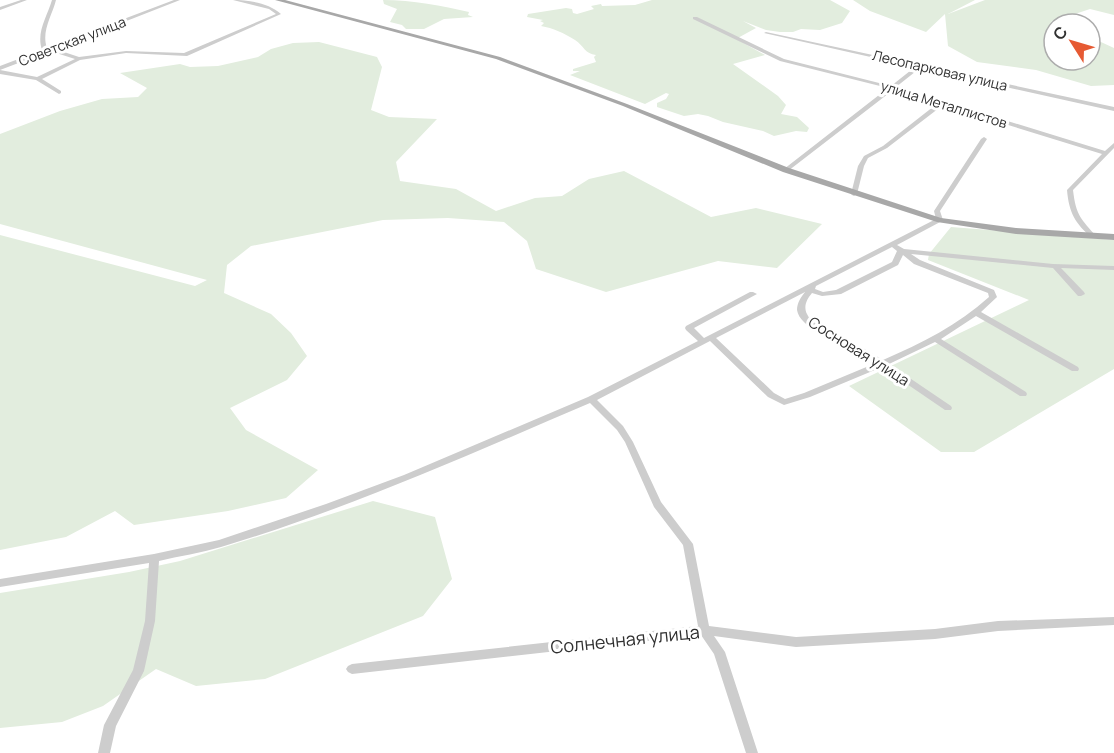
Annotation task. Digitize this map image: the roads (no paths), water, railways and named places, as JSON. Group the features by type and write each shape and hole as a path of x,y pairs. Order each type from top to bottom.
{"main road":[{"path":"278,0 498,58 625,105 786,170 854,194 940,220 1016,231 1114,237"}],"street":[{"path":"0,9 25,0"},
{"path":"54,0 42,27 41,42 47,50 79,59"},
{"name":"Советская улица","path":"0,70 178,0"},
{"path":"38,79 79,59 126,52 185,55 279,14 271,8 235,0"},
{"name":"улица Металлистов","path":"695,18 782,60 943,102 1105,153"},
{"name":"Лесопарковая улица","path":"766,33 1114,110"},
{"path":"786,170 890,87 920,66"},
{"path":"0,70 38,79 59,92"},
{"path":"854,194 861,166 867,157 885,147 943,102"},
{"path":"0,583 154,558 219,544 329,507 502,439 591,399 940,220 937,211 984,138"},
{"path":"1094,237 1079,223 1072,210 1070,190 1114,145"},
{"path":"753,294 689,328 706,339 771,395 784,402 883,362 935,338 988,302 993,293 917,262 892,244"},
{"path":"901,251 1055,266 1114,268"},
{"path":"814,286 829,294 838,292 895,262 901,251"},
{"path":"1055,266 1081,294"},
{"name":"Сосновая улица","path":"814,286 801,306 805,319 823,331 883,362 948,408"},
{"path":"975,312 1075,369"},
{"path":"935,338 1023,394"},
{"path":"591,399 620,428 629,442 657,504 688,544 704,630 718,652 752,753"},
{"path":"104,753 110,725 138,671 150,621 154,558"},
{"name":"Солнечная улица","path":"352,669 704,630 796,642 935,634 998,626 1114,621"}]}
